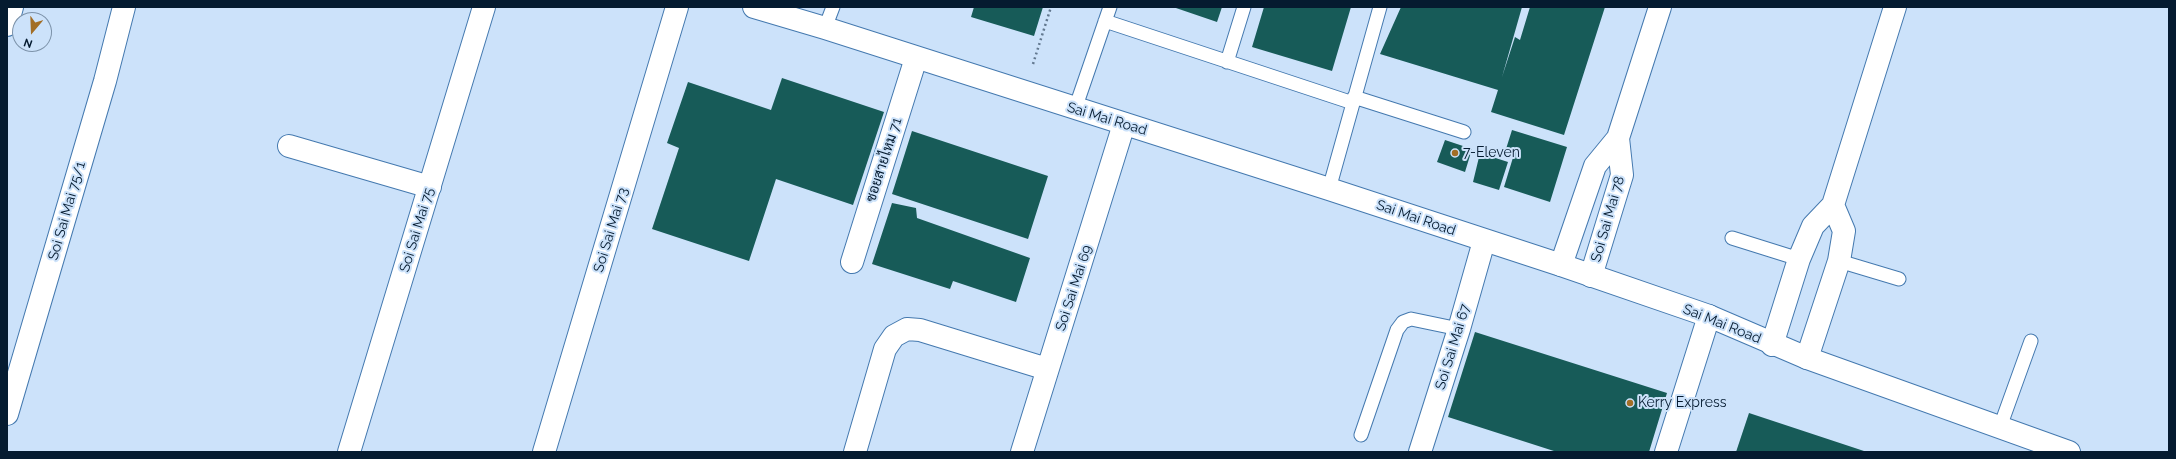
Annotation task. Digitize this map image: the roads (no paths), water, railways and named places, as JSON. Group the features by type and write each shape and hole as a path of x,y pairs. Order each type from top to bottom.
{"street":[{"path":"7,25 12,7"},
{"name":"Soi Sai Mai 75/1","path":"7,414 104,81 124,7"},
{"name":"Soi Sai Mai 75","path":"349,452 484,7"},
{"name":"Soi Sai Mai 73","path":"544,452 677,7"},
{"name":"Soi Sai Mai 78","path":"1561,265 1595,166 1618,138 1660,7"},
{"path":"1772,345 1799,259 1813,226 1833,205 1896,7"},
{"name":"Sai Mai Road","path":"758,8 1329,189 1561,265 1709,316 1772,345 2069,452"},
{"name":"ซอยสายไหม 71","path":"852,262 916,58"},
{"name":"Soi Sai Mai 69","path":"1022,452 1047,369 1082,264 1124,124"},
{"name":"Soi Sai Mai 78","path":"1591,276 1622,175 1618,138"},
{"path":"289,146 430,187"},
{"path":"1807,358 1839,261 1844,231 1833,205"},
{"name":"Soi Sai Mai 67","path":"1420,452 1459,329 1484,241"},
{"path":"1666,452 1709,316"},
{"path":"855,452 885,349 894,336 907,329 920,330 1047,369"}],"lane":[{"path":"825,28 832,7"},
{"path":"1075,109 1110,7"},
{"path":"1227,62 1244,7"},
{"path":"1329,189 1380,7"},
{"path":"1104,22 1227,62 1464,132"},
{"path":"1732,238 1799,259"},
{"path":"1839,261 1899,280"},
{"path":"1361,436 1397,330 1402,322 1411,319 1459,329"},
{"path":"2000,427 2031,342"}],"place":[{"name":"7-Eleven","path":"1455,153"},
{"name":"Kerry Express","path":"1630,403"}]}
